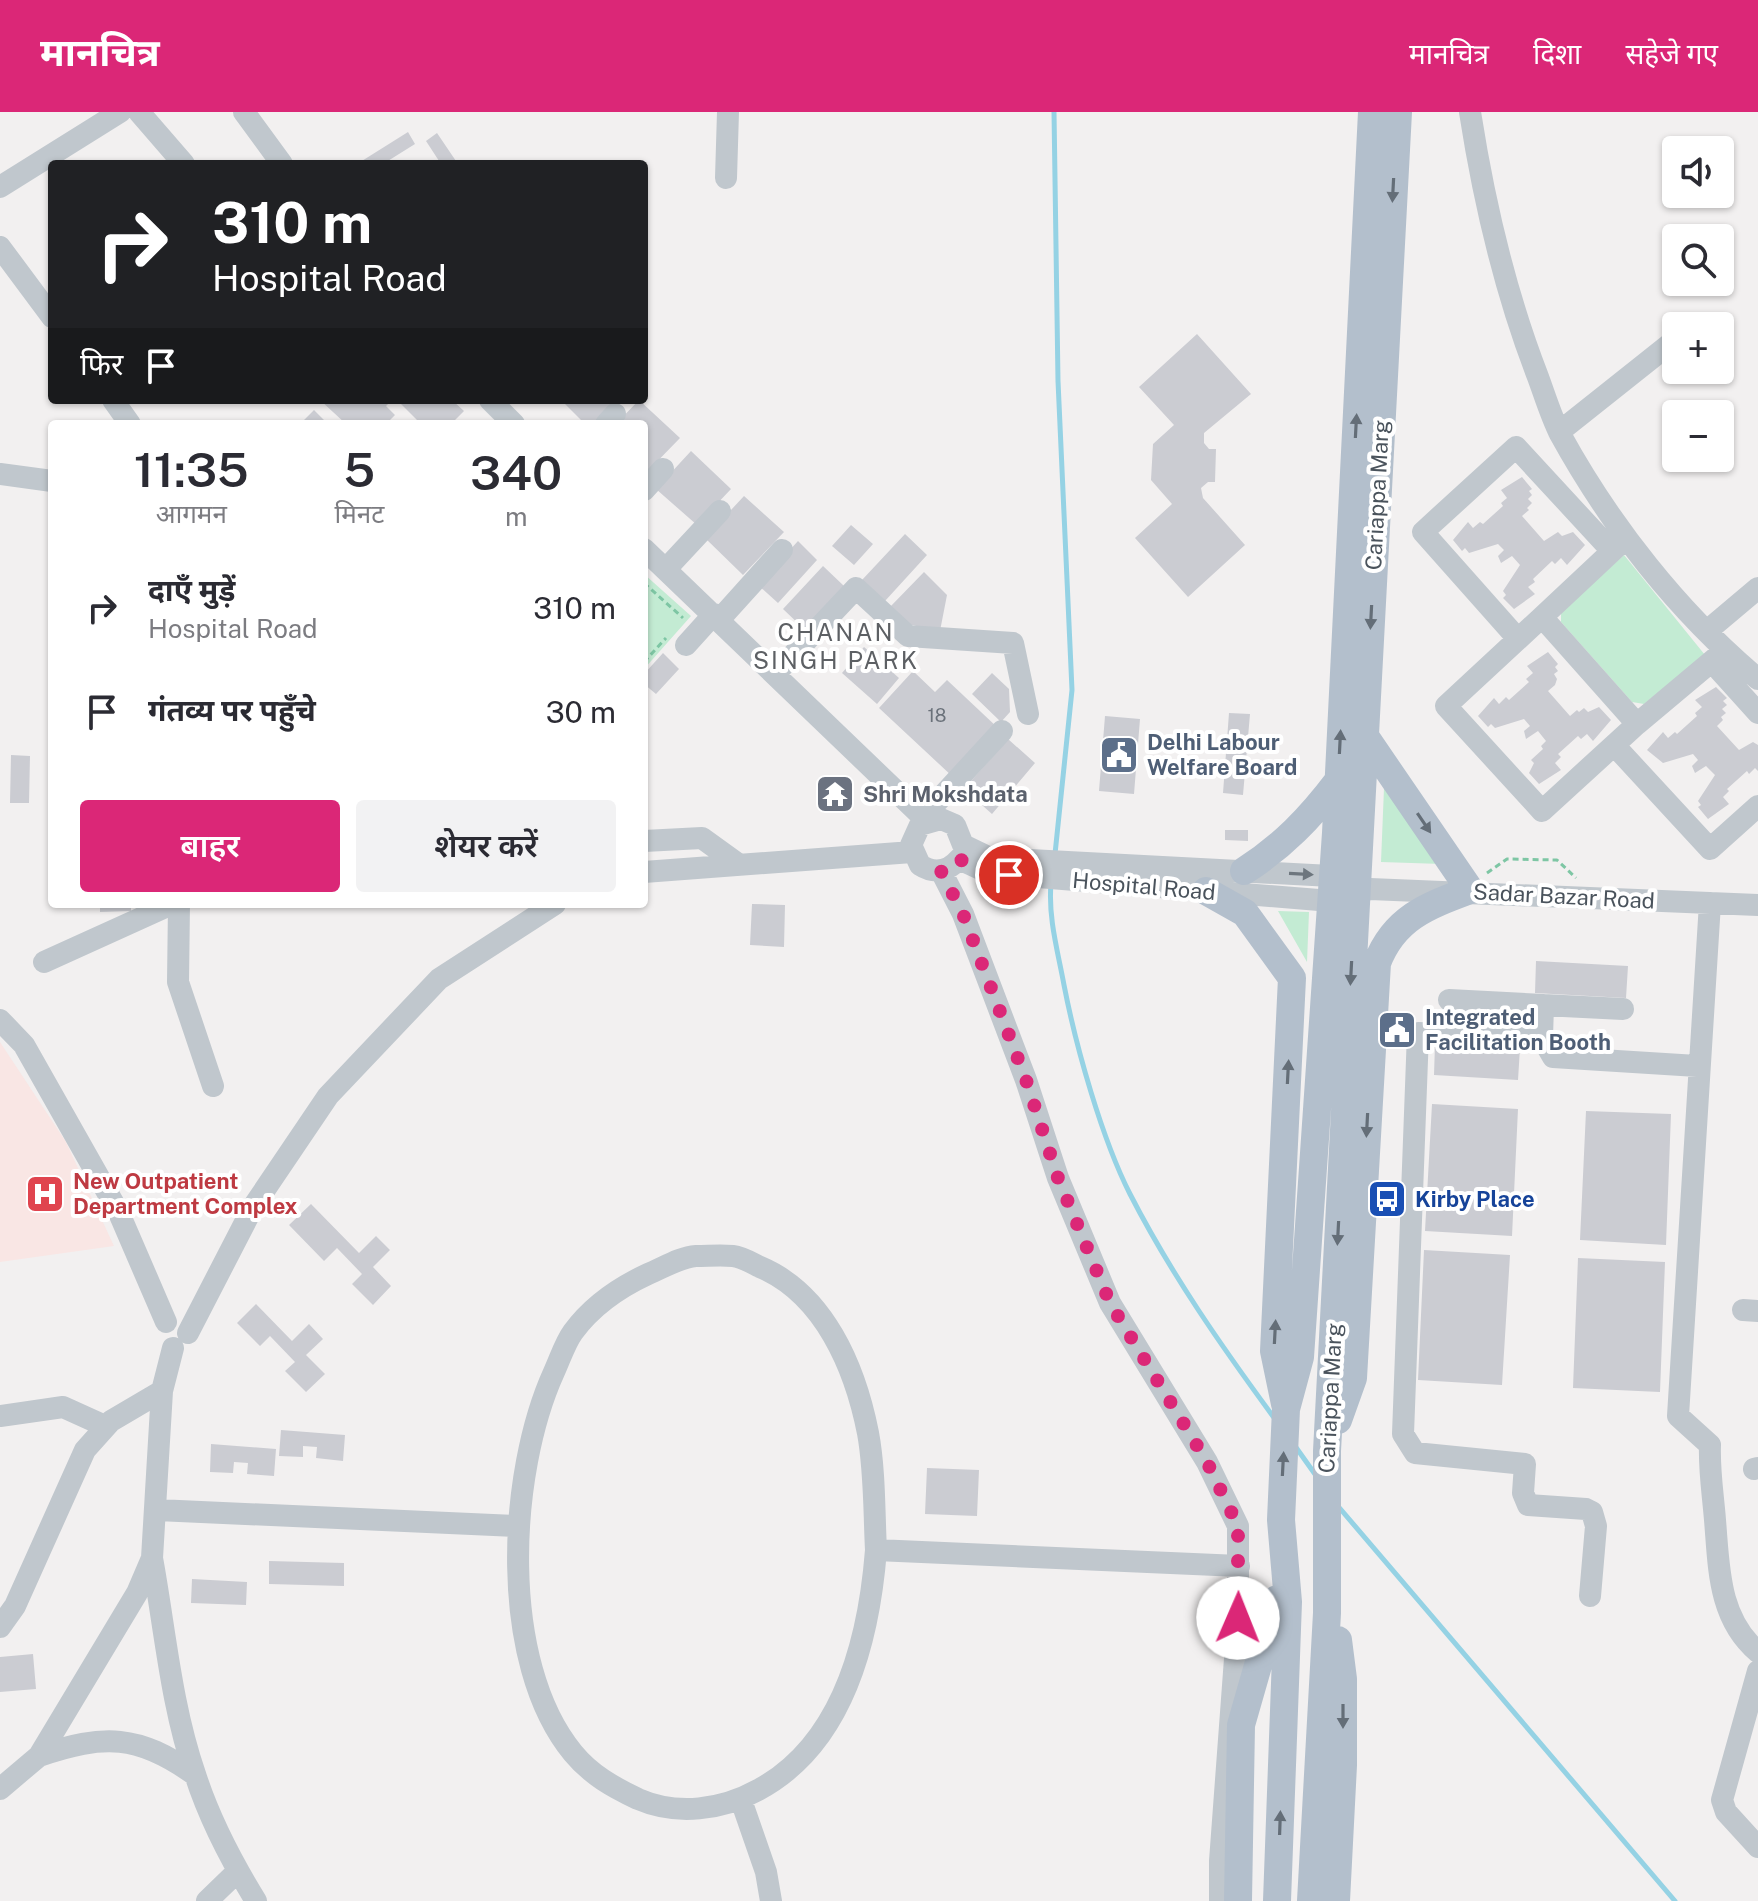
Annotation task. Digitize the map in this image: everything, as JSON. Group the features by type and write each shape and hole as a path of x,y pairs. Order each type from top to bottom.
{"main road":[{"name":"Cariappa Marg","path":"1277,1901 1288,1602 1281,1520 1286,1409 1300,1357 1364,735 1372,112"},
{"name":"Cariappa Marg","path":"1311,1901 1327,1613 1324,1550 1327,1451 1350,888 1338,781 1398,112"},
{"path":"1327,1451 1353,1378 1377,963 1390,936 1409,916 1470,890 1364,735"},
{"path":"1244,871 1277,849 1309,819 1338,781"},
{"path":"1206,891 1245,913 1292,978 1274,1351 1286,1409"},
{"path":"1238,1901 1241,1725 1285,1570"},
{"path":"1327,1613 1341,1648 1343,1679 1336,1901"}],"street":[{"path":"0,187 120,112"},
{"path":"139,112 181,160"},
{"path":"244,112 279,160"},
{"path":"726,178 728,112"},
{"path":"1470,112 1481,184 1520,332 1559,432 1619,545"},
{"path":"0,247 48,312"},
{"path":"1559,432 1662,350"},
{"path":"494,404 510,420"},
{"path":"1518,639 1423,532 1516,447 1707,631 1718,656 1758,713"},
{"path":"648,486 663,469"},
{"path":"0,474 48,480"},
{"path":"666,569 720,511"},
{"path":"1619,545 1446,706 1542,811 1637,724 1718,656"},
{"path":"680,637 717,617 782,550"},
{"path":"648,553 925,819 941,819 955,825 955,859 963,914 1026,1080 1058,1178 1110,1303 1207,1462 1238,1526 1239,1566 1220,1901"},
{"path":"776,673 856,588 908,636 1013,643 1028,714"},
{"path":"1707,631 1758,588"},
{"path":"1542,617 1637,724"},
{"path":"1718,656 1758,679"},
{"path":"912,852 916,831 1002,731"},
{"path":"1614,745 1710,849 1758,806"},
{"path":"648,841 702,838 738,864"},
{"path":"912,852 926,869 955,859"},
{"path":"648,872 912,852"},
{"name":"Hospital Road","path":"955,859 989,873 1008,867 1083,872 1244,871 1350,888"},
{"name":"Hospital Road","path":"1083,872 1206,891 1350,888"},
{"name":"Sadar Bazar Road","path":"1350,888 1470,890 1758,905"},
{"path":"1710,903 1697,1066 1678,1416 1710,1445 1709,1485 1721,1591 1736,1625 1758,1652"},
{"path":"179,908 178,982 213,1086"},
{"path":"256,1901 238,1871 195,1775 179,1712 152,1558 162,1391 180,1340 253,1207 328,1096 439,979 549,908"},
{"path":"44,962 141,911"},
{"path":"1449,1000 1623,1009"},
{"path":"1543,1005 1542,1038 1553,1057 1697,1066"},
{"path":"0,1020 24,1045 119,1213 166,1322 159,1335 164,1345 180,1340"},
{"path":"1542,1038 1418,1033 1403,1434 1415,1453 1525,1464 1523,1493 1528,1505 1592,1512 1596,1526 1590,1596"},
{"path":"690,1256 736,1256 779,1275 813,1302 837,1341 868,1433 876,1550 872,1605 855,1668 824,1732 802,1759 772,1783 741,1800 687,1811 648,1803 605,1784 573,1754 551,1720 526,1640 518,1526 520,1493 540,1404 572,1332 619,1287 690,1256"},
{"path":"0,1627 15,1606 85,1450 105,1426 162,1391"},
{"path":"0,1416 63,1407 105,1426"},
{"path":"157,1510 518,1526"},
{"path":"876,1550 1239,1566"},
{"path":"0,1789 39,1756 137,1593 152,1558"},
{"path":"1758,1671 1722,1800 1726,1812 1758,1847"},
{"path":"39,1756 99,1740 129,1740 168,1755 195,1775"},
{"path":"741,1800 766,1872 771,1901"},
{"path":"213,1899 238,1871"}],"path":[{"path":"648,587 684,619"},
{"path":"648,659 680,637"}],"shaded area":[{"name":"New Outpatient Department Complex","path":"0,1042 66,1142 114,1246 0,1262"}],"green space":[{"path":"1624,555 1705,655 1644,704 1632,702 1561,622 1561,611"},
{"name":"CHANAN SINGH PARK","path":"648,578 691,616 648,664"},
{"path":"1384,788 1442,864 1381,862"},
{"path":"1278,911 1309,912 1307,962"}],"building":[{"path":"408,132 415,144 389,160 363,160"},
{"path":"437,133 455,160 438,160 426,141"},
{"path":"1197,334 1251,394 1204,433 1204,443 1209,449 1216,449 1215,482 1208,482 1201,488 1203,498 1245,545 1188,597 1135,538 1172,504 1151,480 1153,444 1174,425 1139,387"},
{"path":"324,404 388,404 386,406 395,415 390,420 342,420"},
{"path":"401,404 456,404 464,411 455,420 417,420"},
{"path":"565,404 614,404 600,420 581,420"},
{"path":"635,404 643,404 680,438 648,471 648,420 620,420"},
{"path":"314,410 324,420 304,420"},
{"path":"691,451 731,489 697,525 656,489"},
{"path":"1522,477 1532,489 1528,499 1532,503 1522,516 1544,541 1558,532 1562,536 1573,532 1585,545 1567,565 1561,558 1555,564 1552,561 1528,587 1535,594 1514,609 1503,598 1506,595 1503,591 1520,565 1512,556 1501,563 1498,556 1504,550 1498,544 1469,553 1465,548 1462,551 1453,540 1468,522 1473,528 1480,522 1483,524 1503,506 1501,503 1507,498 1501,490"},
{"path":"744,496 784,532 743,575 705,538"},
{"path":"851,525 873,544 854,565 832,546"},
{"path":"905,534 927,555 885,601 862,580"},
{"path":"798,541 817,560 778,603 758,585"},
{"path":"823,566 844,586 804,629 783,609"},
{"path":"924,572 947,595 940,631 907,624 890,607"},
{"path":"864,647 899,678 877,704 842,673"},
{"path":"1548,652 1558,664 1555,667 1558,671 1554,674 1557,679 1555,685 1548,691 1570,716 1577,710 1579,712 1584,708 1588,712 1599,707 1611,720 1593,741 1587,734 1581,739 1578,736 1558,754 1561,757 1555,763 1561,770 1539,784 1529,773 1534,763 1531,760 1543,749 1541,746 1546,741 1538,731 1526,739 1524,731 1530,726 1524,719 1495,728 1491,724 1488,727 1478,716 1494,698 1499,704 1506,697 1509,700 1529,682 1526,679 1533,673 1527,666"},
{"path":"663,653 679,669 656,694 648,687 648,670"},
{"path":"913,671 935,692 947,680 998,728 953,777 879,708"},
{"path":"992,673 1009,689 1010,712 1001,722 972,694"},
{"path":"1716,687 1727,698 1723,701 1727,705 1722,709 1726,713 1717,726 1739,750 1753,742 1758,745 1758,771 1755,768 1749,774 1747,771 1727,789 1729,791 1723,797 1729,804 1708,819 1698,807 1701,805 1698,801 1715,775 1706,766 1695,773 1692,766 1698,760 1693,754 1663,763 1647,750 1663,732 1668,738 1675,732 1677,734 1697,716 1695,713 1702,707 1695,700"},
{"path":"1229,713 1250,714 1243,795 1223,793"},
{"name":"Delhi Labour Welfare Board","path":"1105,716 1140,719 1134,794 1099,791"},
{"path":"1008,739 1035,763 992,814 964,789"},
{"path":"11,755 30,756 29,803 10,803"},
{"path":"1225,830 1248,830 1248,841 1225,840"},
{"path":"752,904 785,905 784,947 750,945"},
{"path":"100,908 131,908 131,911 100,912"},
{"path":"1536,961 1628,966 1626,998 1535,993"},
{"path":"1435,1044 1520,1048 1518,1080 1434,1075"},
{"path":"1432,1104 1518,1109 1512,1236 1425,1231"},
{"path":"1586,1111 1671,1114 1666,1245 1580,1240"},
{"path":"311,1204 359,1253 376,1236 390,1250 373,1267 391,1286 373,1305 352,1284 362,1274 337,1248 324,1261 289,1225"},
{"path":"1424,1250 1510,1255 1502,1385 1418,1380"},
{"path":"1578,1258 1665,1262 1660,1392 1573,1388"},
{"path":"256,1304 292,1341 309,1324 323,1339 306,1355 325,1374 306,1392 285,1371 295,1362 270,1336 260,1346 237,1323"},
{"path":"281,1430 345,1435 343,1461 316,1458 317,1447 303,1446 303,1457 279,1456"},
{"path":"211,1444 276,1449 274,1476 247,1474 248,1463 234,1462 233,1473 210,1472"},
{"path":"927,1468 979,1470 977,1516 925,1514"},
{"path":"269,1561 344,1563 344,1586 269,1584"},
{"path":"192,1579 247,1582 246,1605 191,1603"},
{"path":"33,1654 36,1689 0,1692 0,1657"}],"waterway":[{"path":"1054,112 1058,381 1072,690 1055,854"},
{"path":"1051,884 1054,935 1075,1036 1100,1120 1120,1172 1180,1281 1275,1419"},
{"path":"1295,1446 1317,1477"},
{"path":"1337,1505 1675,1901"}],"place":[{"name":"Delhi Labour Welfare Board","path":"1119,755"},
{"name":"Shri Mokshdata","path":"835,794"},
{"name":"Integrated Facilitation Booth","path":"1397,1030"},
{"name":"New Outpatient Department Complex","path":"45,1194"},
{"name":"Kirby Place","path":"1387,1199"}],"district":[{"name":"CHANAN SINGH PARK","path":"836,647"}],"route":[{"path":"1009,875 989,873 959,859 941,871 963,914 1026,1080 1058,1178 1110,1303 1207,1462 1238,1526 1238,1618"}]}
